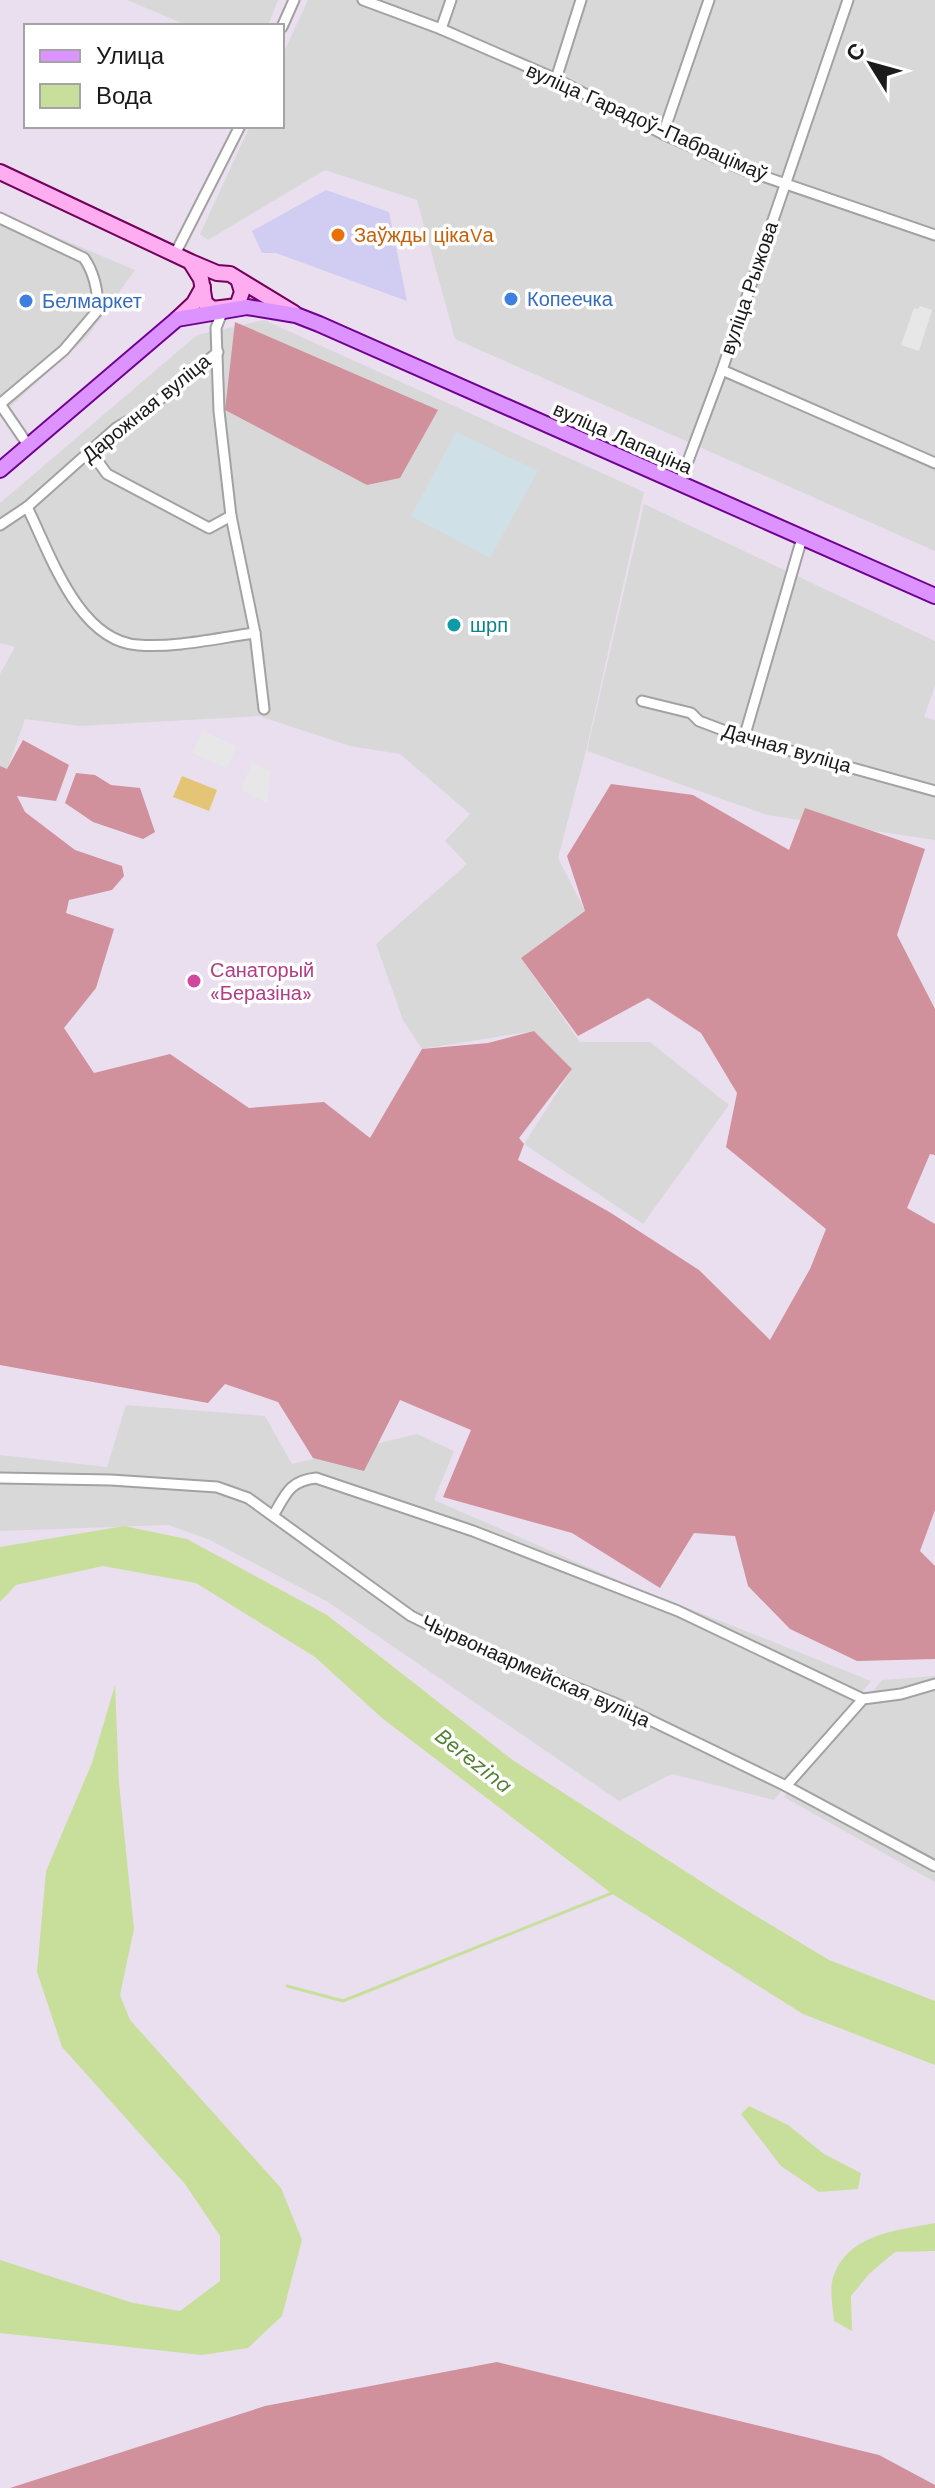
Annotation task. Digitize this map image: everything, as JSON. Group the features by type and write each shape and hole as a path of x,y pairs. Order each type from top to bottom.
{"main road":[{"path":"0,172 217,273"},
{"path":"191,262 201,279 207,306 223,310 234,308 240,302 242,292 239,282"},
{"name":"вуліца Лапаціна","path":"0,470 177,319 194,303 207,279 217,273 230,274 296,315 935,596"},
{"name":"вуліца Лапаціна","path":"177,319 247,307 296,315"}],"street":[{"path":"283,24 294,0"},
{"name":"вуліца Гарадоў-Пабрацімаў","path":"363,0 441,29 556,79 663,134 742,169 935,235"},
{"path":"441,29 451,0"},
{"path":"556,79 581,0"},
{"path":"663,134 709,0"},
{"name":"вуліца Рыжова","path":"679,485 722,370 848,0"},
{"path":"175,254 239,128"},
{"path":"0,218 84,258 91,268 98,293 98,310 64,350 0,404 28,445"},
{"path":"223,310 216,328 219,411 231,516 255,633 264,709"},
{"name":"Дарожная вуліца","path":"0,525 27,507 116,428 148,409 218,352"},
{"path":"722,370 935,463"},
{"path":"91,452 107,474 209,528 231,516"},
{"path":"27,507 72,598 88,620 113,638 135,645 161,645 255,633"},
{"path":"744,738 802,538"},
{"name":"Дачная вуліца","path":"642,701 691,713 699,721 744,738 935,791"},
{"name":"Чырвонаармейская вуліца","path":"0,1478 111,1480 217,1487 240,1494 411,1616 468,1644 617,1704 786,1786 935,1866"},
{"path":"273,1516 291,1487 301,1480 316,1478 473,1531 678,1611 863,1699 901,1694 935,1684"},
{"path":"786,1786 863,1699"}],"shaded area":[{"path":"127,0 278,0 269,24 184,24"},
{"path":"308,0 935,0 935,551 455,339 417,200 325,170 208,240 200,234 249,128 284,128 284,52"},
{"path":"326,190 389,212 407,301 276,253 262,253 252,231"},
{"path":"0,213 135,270 87,337 0,416"},
{"path":"920,306 932,310 919,351 901,345 914,308"},
{"path":"264,320 644,492 586,751 558,858 585,911 521,958 580,1042 650,1042 729,1105 643,1224 524,1144 572,1069 534,1031 422,1049 403,1020 376,944 467,864 445,841 470,814 400,754 350,746 259,716 80,726 25,719 7,770 0,766 0,674 15,647 0,643 0,503 197,335"},
{"path":"235,322 438,410 400,478 367,485 225,410"},
{"path":"456,432 538,471 490,558 411,516"},
{"path":"644,504 935,641 935,686 924,717 935,720 935,840 767,815 587,751"},
{"path":"202,731 237,746 227,768 192,753"},
{"path":"23,740 69,765 56,801 17,796 25,812 75,850 122,866 124,876 112,890 69,900 66,913 114,929 96,988 64,1028 94,1073 170,1054 249,1108 324,1102 370,1138 422,1049 488,1043 534,1031 572,1069 519,1138 524,1144 518,1160 611,1213 699,1270 770,1340 810,1269 826,1229 726,1147 737,1093 701,1033 648,998 578,1036 521,958 585,911 567,856 611,784 693,795 789,850 805,808 925,849 897,935 935,1009 935,1155 930,1154 907,1208 935,1224 935,1510 920,1551 935,1566 935,1659 857,1661 790,1629 748,1586 735,1536 694,1533 660,1588 572,1533 443,1497 471,1430 400,1400 364,1471 313,1458 278,1402 225,1384 208,1403 0,1365 0,766 7,769"},
{"path":"252,762 271,771 267,803 241,790"},
{"path":"76,773 95,775 111,785 140,788 155,832 143,839 93,822 65,803"},
{"path":"182,776 217,790 209,811 173,797"},
{"path":"126,1405 265,1416 292,1464 417,1434 454,1451 434,1500 625,1583 871,1681 774,1800 672,1774 619,1801 328,1602 208,1539 168,1525 0,1531 0,1455 107,1467"},
{"path":"935,1676 935,1882 784,1797 882,1680"},
{"path":"497,2362 879,2455 935,2485 935,2488 10,2488 265,2406"}],"water":[{"name":"Berezina","path":"124,1526 187,1539 327,1615 514,1761 733,1902 829,1960 935,2001 935,2065 803,2014 611,1893 382,1718 315,1657 196,1583 103,1566 16,1585 0,1602 0,1547"},
{"path":"115,1685 119,1783 134,1929 120,1995 130,2020 281,2188 302,2240 282,2316 248,2348 202,2355 0,2333 0,2260 133,2303 180,2311 220,2281 220,2236 185,2184 62,2047 37,1972 46,1871 92,1763"},
{"path":"749,2106 788,2125 824,2154 861,2173 858,2189 819,2192 781,2166 741,2114"},
{"path":"935,2223 935,2251 895,2252 869,2274 851,2296 852,2331 834,2321 832,2282 838,2266 848,2254 859,2244 873,2238"}],"waterway":[{"path":"287,1986 343,2001 612,1893"}],"place":[{"name":"Заўжды цікаVа","path":"338,235"},
{"name":"Копеечка","path":"511,299"},
{"name":"Белмаркет","path":"26,301"},
{"name":"шрп","path":"454,625"},
{"name":"Санаторый «Беразіна»","path":"194,981"}]}
